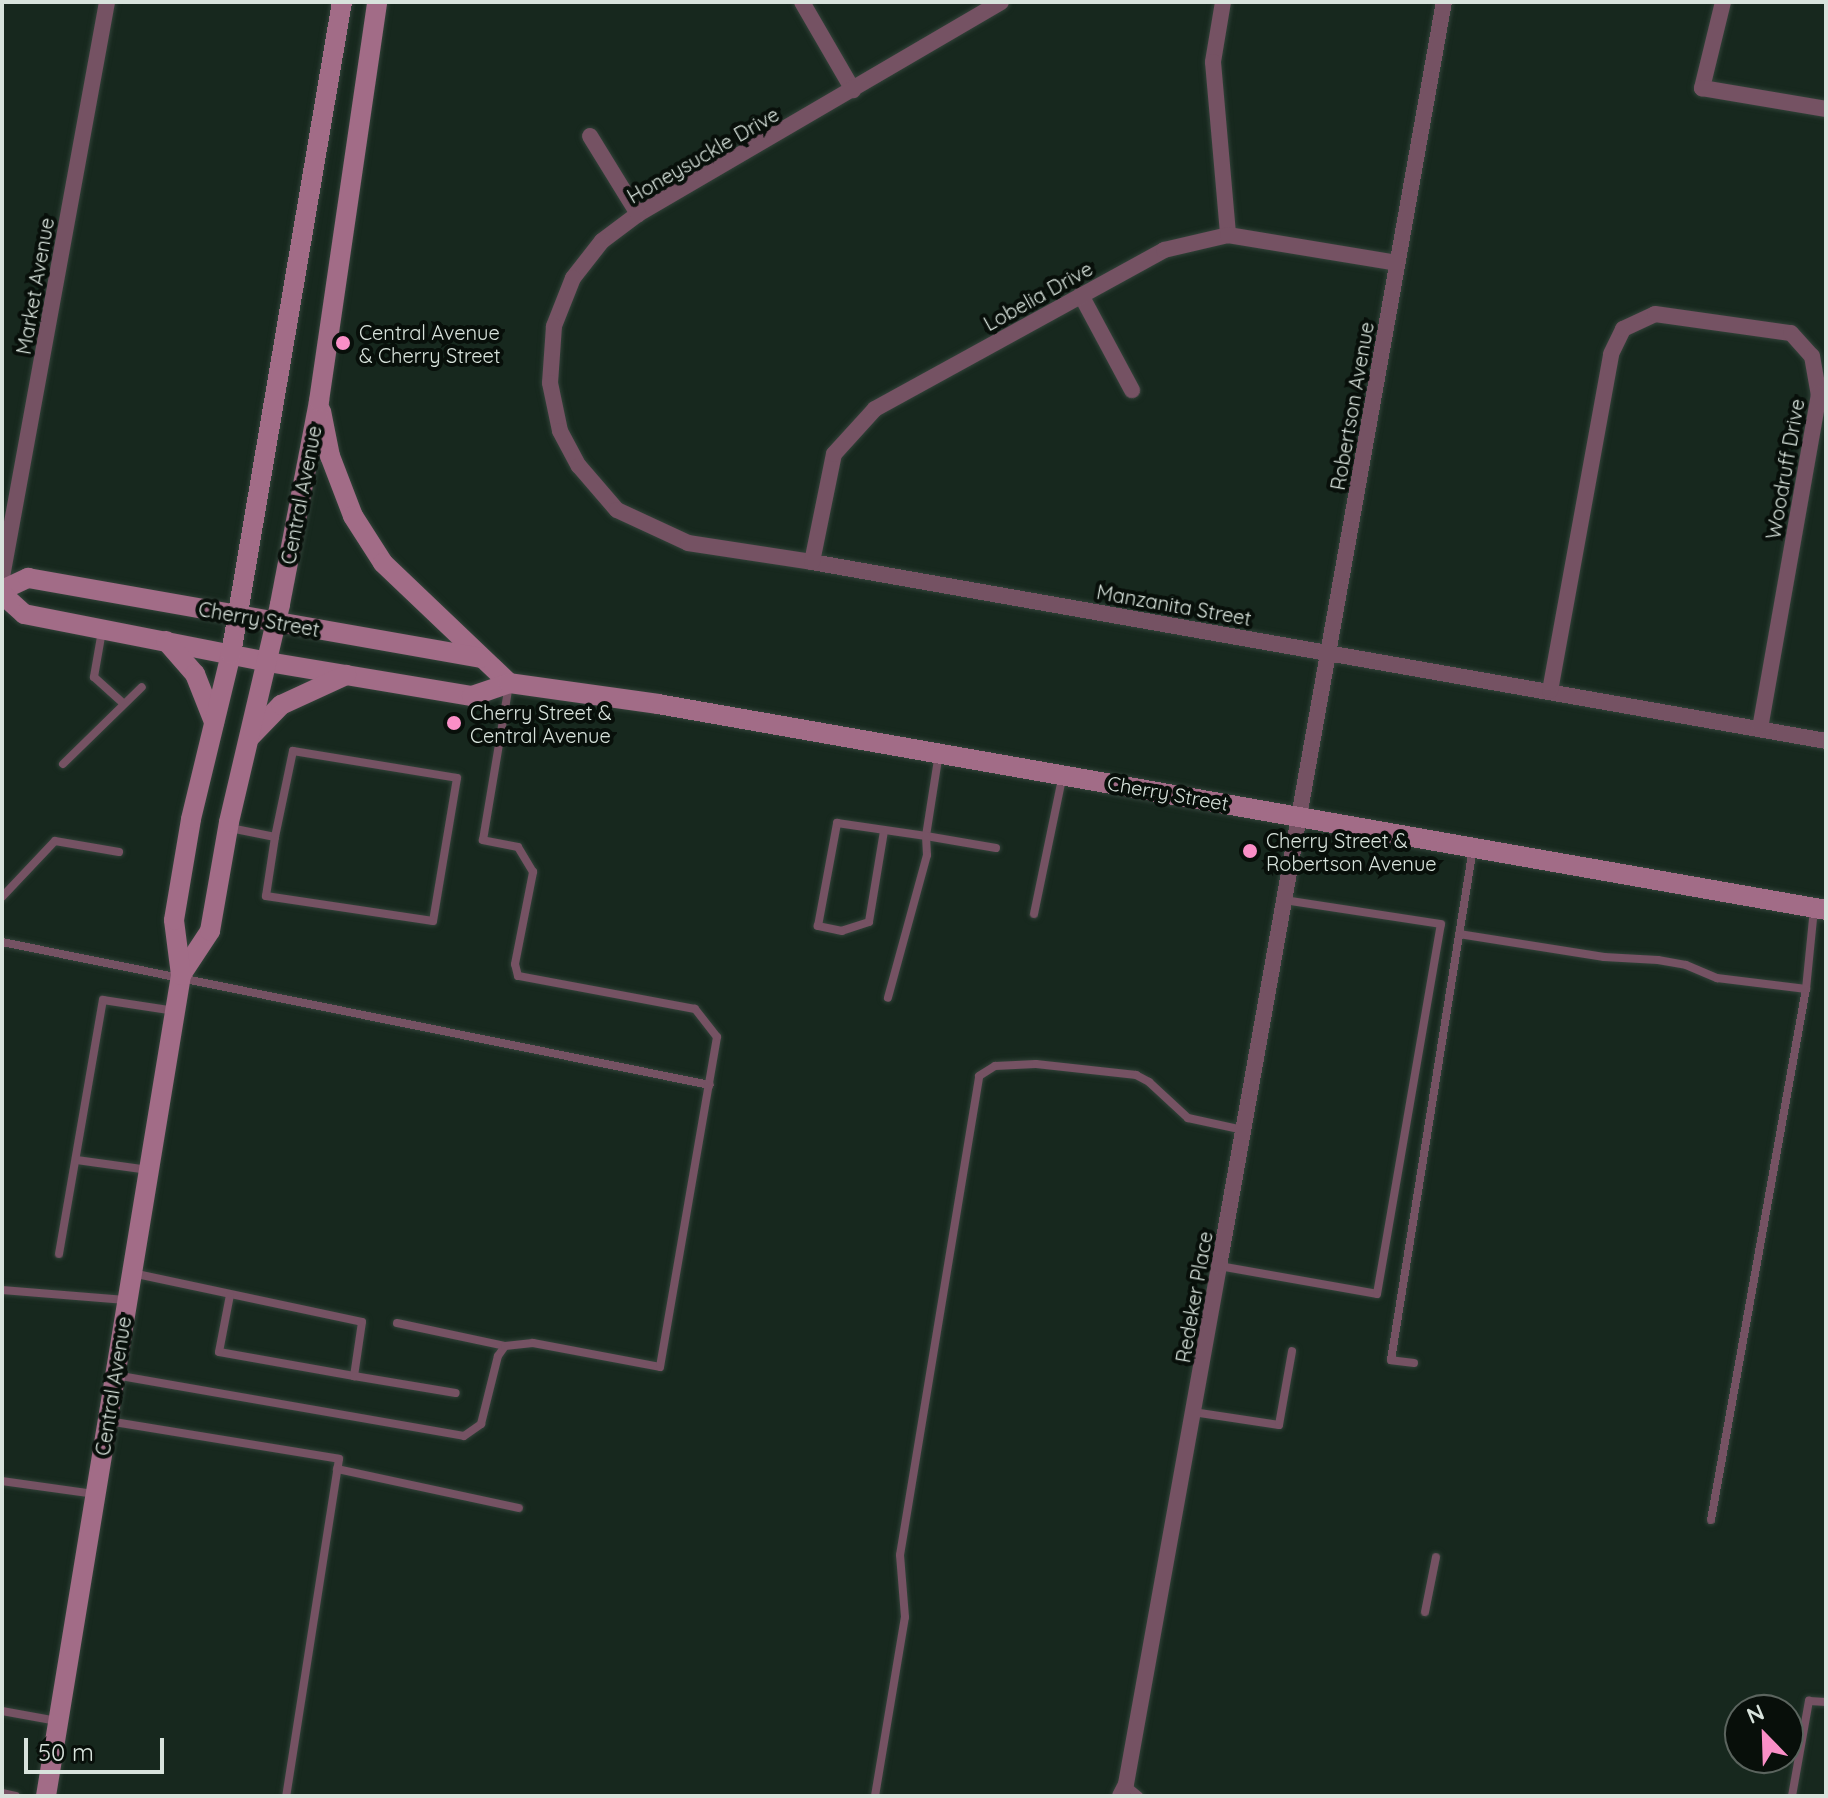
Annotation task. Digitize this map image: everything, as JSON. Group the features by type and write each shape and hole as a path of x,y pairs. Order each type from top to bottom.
{"street":[{"name":"Market Avenue","path":"2,577 107,2"},
{"name":"Central Avenue","path":"46,1796 181,975 174,920 191,819 231,654 342,2"},
{"name":"Central Avenue","path":"181,975 210,931 228,828 276,623 319,401 377,2"},
{"path":"802,2 853,90"},
{"name":"Honeysuckle Drive","path":"560,431 550,383 554,326 573,278 602,241 638,214 1001,2"},
{"path":"1223,2 1213,62 1228,235"},
{"name":"Robertson Avenue","path":"1300,816 1444,2"},
{"path":"1723,2 1702,88 1826,109"},
{"path":"590,136 638,214"},
{"name":"Lobelia Drive","path":"812,562 834,454 875,409 1164,250 1228,235 1397,263"},
{"path":"1081,295 1132,390"},
{"name":"Woodruff Drive","path":"1550,691 1611,354 1623,329 1655,314 1791,333 1812,356 1819,394 1760,729"},
{"path":"319,401 330,456 360,528 383,563 509,683"},
{"name":"Manzanita Street","path":"560,431 579,466 617,510 688,543 1330,652 1826,741"},
{"name":"Cherry Street","path":"481,658 28,578 2,592 24,614 268,662 472,696 509,683 940,752 1820,909"},
{"path":"166,641 195,674 214,722"},
{"path":"250,737 281,705 347,674"},
{"name":"Redeker Place","path":"1123,1790 1300,816"}],"lane":[{"path":"102,629 94,677 124,704"},
{"path":"397,1323 505,1346 533,1343 660,1367 710,1085 717,1037 695,1009 518,976 515,964 533,872 518,847 483,840 509,683"},
{"path":"63,764 142,687"},
{"path":"293,751 457,778 433,921 266,896 275,837 293,751"},
{"path":"888,998 927,855 926,836 940,752"},
{"path":"1034,914 1063,774"},
{"path":"884,831 869,922 842,931 818,926 837,823 996,848"},
{"path":"228,828 275,837"},
{"path":"2,897 55,841 119,852"},
{"path":"1414,1363 1391,1360 1473,848"},
{"path":"1219,1266 1377,1294 1441,924 1285,900"},
{"path":"1711,1520 1820,909"},
{"path":"1459,934 1604,957 1658,960 1686,965 1717,978 1806,989"},
{"path":"2,942 181,975 710,1085"},
{"path":"59,1254 103,1000 175,1011"},
{"path":"875,1796 905,1617 900,1555 979,1076 995,1066 1036,1064 1136,1075 1149,1082 1188,1118 1244,1130"},
{"path":"77,1160 149,1170"},
{"path":"131,1273 362,1322 354,1376"},
{"path":"2,1290 127,1300"},
{"path":"230,1295 219,1352 456,1393"},
{"path":"114,1375 464,1436 481,1424 498,1356 505,1346"},
{"path":"1193,1412 1279,1425 1292,1351"},
{"path":"107,1421 339,1459 286,1796"},
{"path":"337,1469 519,1508"},
{"path":"2,1481 95,1494"},
{"path":"1425,1612 1436,1557"},
{"path":"1792,1796 1809,1701 1826,1702"},
{"path":"2,1711 58,1721"},
{"path":"1123,1790 1139,1796"},
{"path":"2,1793 16,1796"}],"place":[{"name":"Central Avenue & Cherry Street","path":"343,343"},
{"name":"Cherry Street & Central Avenue","path":"454,723"},
{"name":"Cherry Street & Robertson Avenue","path":"1250,851"}]}
